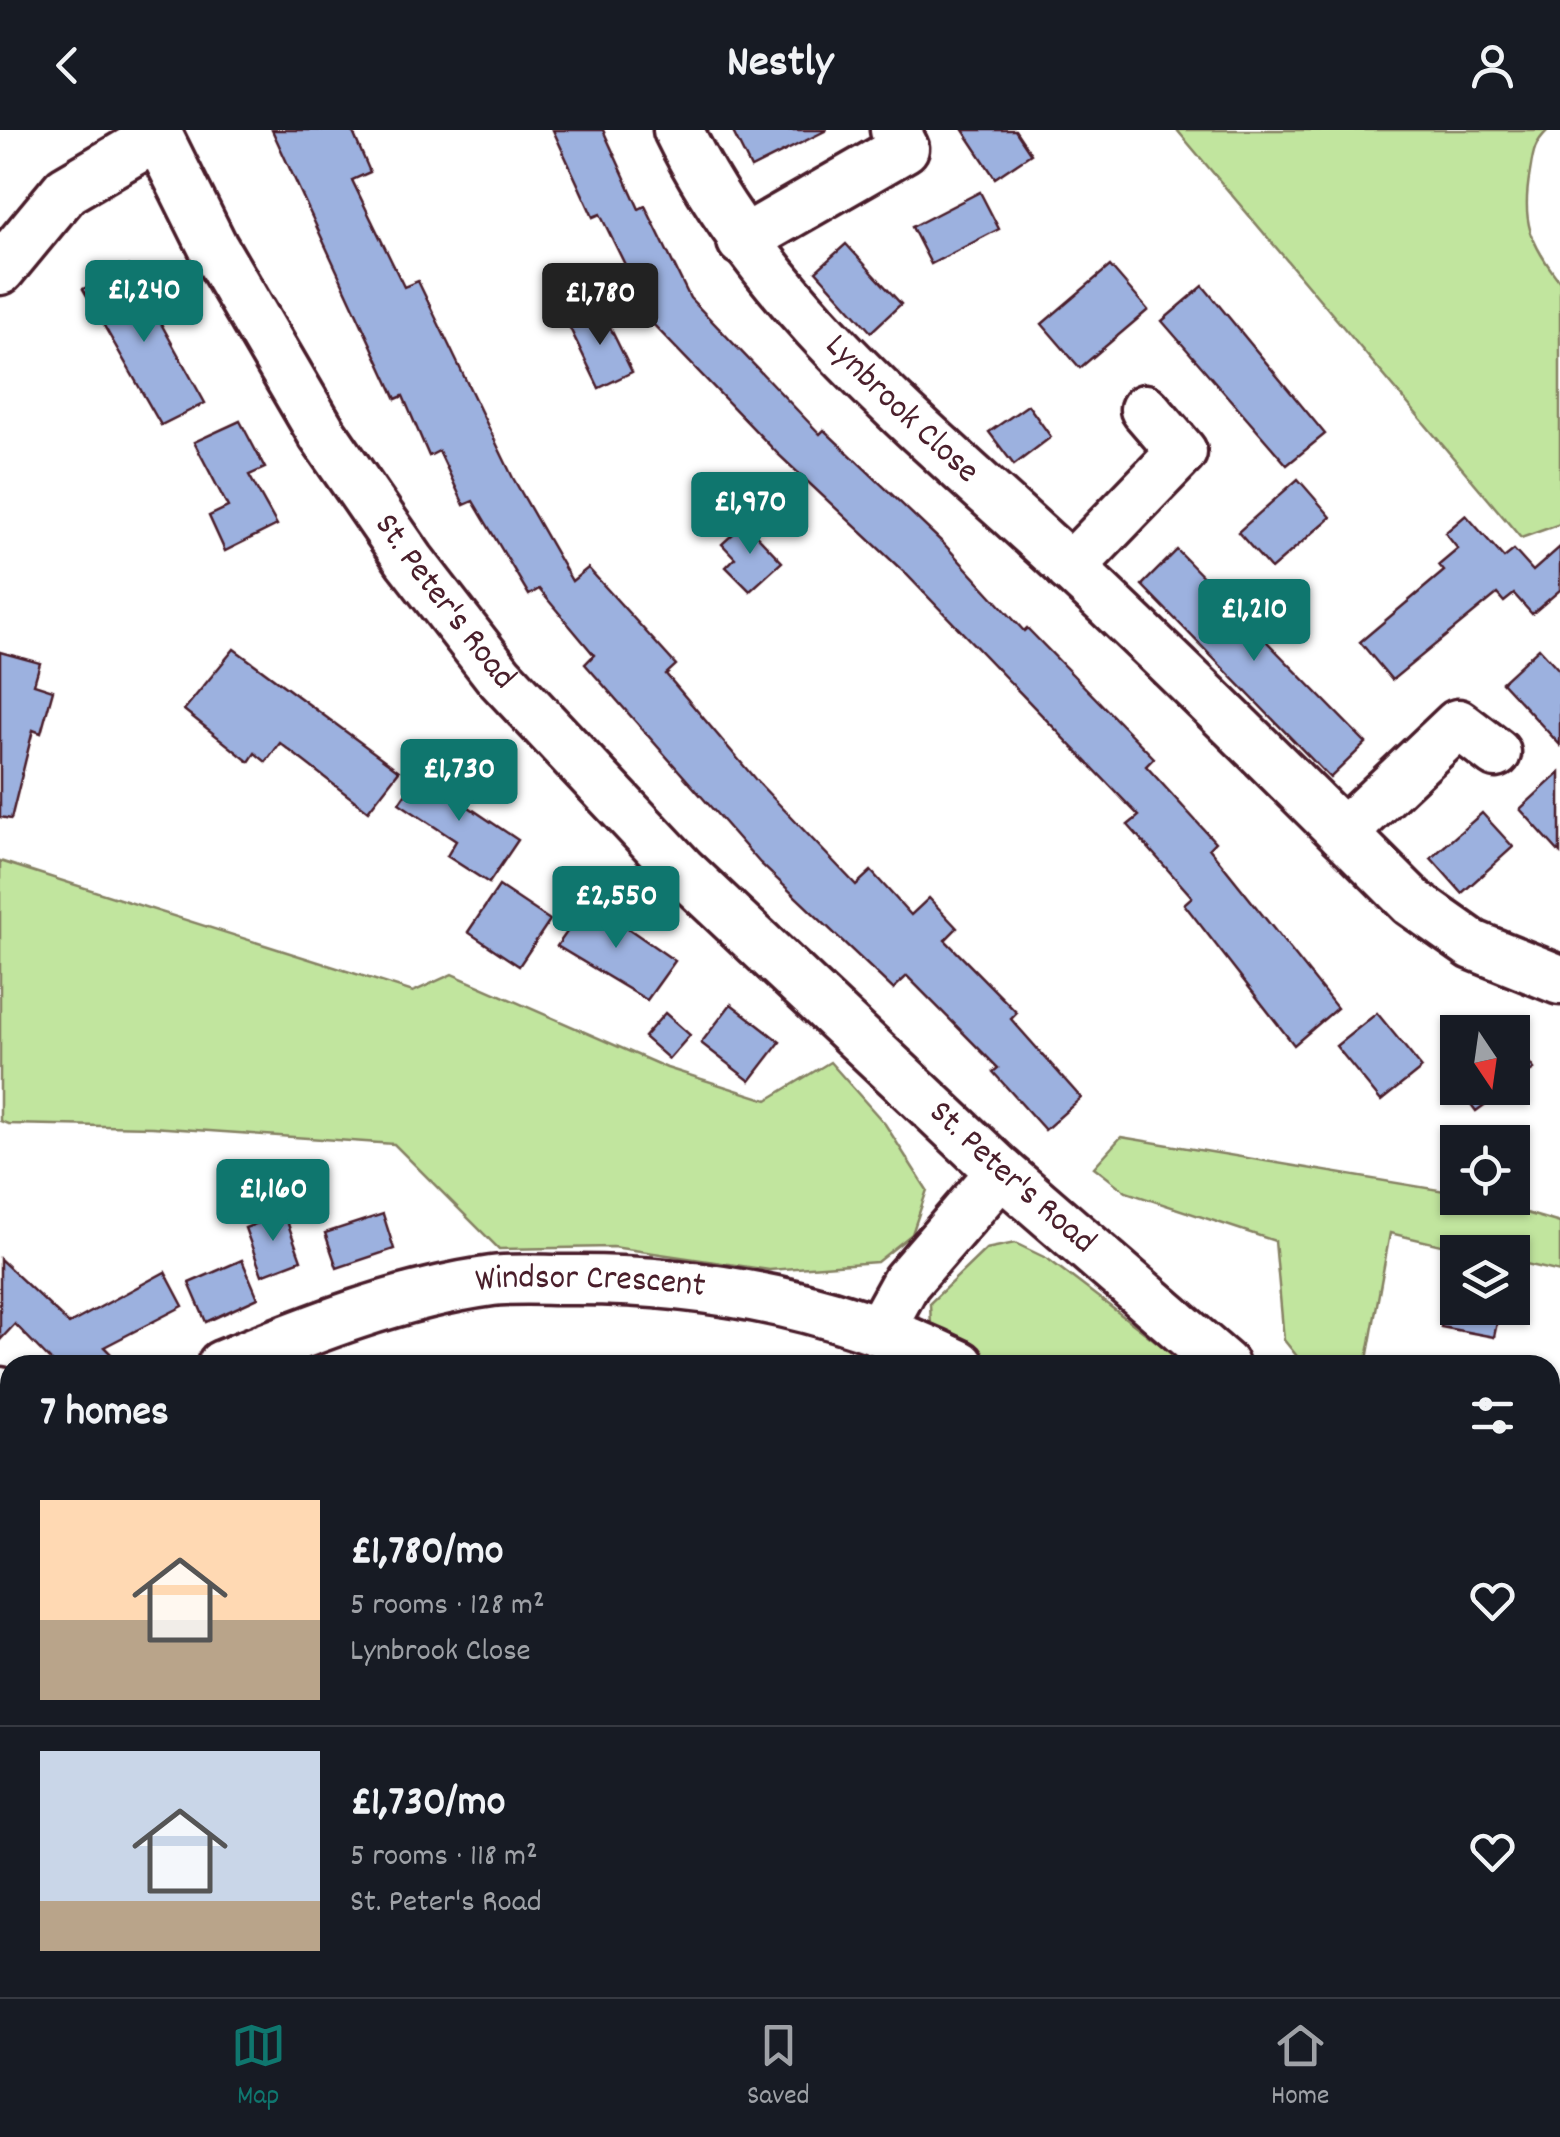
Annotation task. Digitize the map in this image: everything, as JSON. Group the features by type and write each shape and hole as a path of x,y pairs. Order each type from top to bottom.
{"street":[{"name":"Lynbrook Close","path":"678,130 742,242 791,299 984,492 1070,568 1412,902 1472,945 1560,980"},
{"path":"742,242 904,148 895,130"},
{"path":"0,270 66,190 156,133"},
{"name":"St. Peter's Road","path":"156,133 213,247 323,436 410,561 499,676 682,870 1001,1172 1212,1355"},
{"path":"1070,568 1182,452 1145,409"},
{"path":"1344,833 1458,724 1496,753"},
{"path":"880,1329 906,1282 1001,1172"},
{"name":"Windsor Crescent","path":"246,1355 342,1316 493,1281 647,1280 763,1295 880,1329 936,1355"}],"green space":[{"path":"1177,130 1548,130 1533,154 1527,205 1535,243 1560,282 1560,524 1521,538"},
{"path":"0,861 413,992 452,974 667,1068 767,1100 830,1062 885,1124 927,1190 912,1234 877,1262 769,1270 613,1247 499,1249 394,1144 0,1121"},
{"path":"1121,1137 1440,1190 1440,1215 1530,1214 1560,1223 1560,1272 1530,1265 1530,1235 1440,1235 1440,1245 1390,1233 1368,1355 1296,1355 1284,1340 1275,1241 1126,1192 1094,1167"},
{"path":"1015,1243 1048,1259 1174,1355 971,1355 931,1326 930,1303 986,1249"}],"building":[{"path":"272,130 352,130 370,172 352,180 404,287 418,281 513,478 572,581 588,568 676,665 666,674 755,779 856,885 871,871 911,915 929,898 957,928 945,940 1017,1013 1011,1019 1081,1098 1045,1130 993,1072 998,1068 907,976 893,989 760,863 585,664 594,655 539,589 529,595 473,501 464,505 439,451 429,456 403,396 396,399"},
{"path":"553,130 603,130 639,209 645,206 690,298 820,434 824,430 944,544 1024,631 1027,628 1154,758 1146,766 1215,842 1209,848 1337,1008 1294,1045 1184,904 1192,897 1128,825 1139,816 906,574 778,454 627,297 638,291 600,214 593,217"},
{"path":"732,130 827,130 751,168"},
{"path":"963,130 1015,130 1031,154 995,178"},
{"path":"980,192 999,229 931,264 912,227"},
{"path":"846,244 901,304 871,332 816,271"},
{"path":"129,266 205,403 161,425 83,289"},
{"path":"1110,266 1148,310 1080,368 1042,324"},
{"path":"1203,286 1325,434 1287,465 1162,321"},
{"path":"601,309 632,372 599,388 568,324"},
{"path":"1028,405 1051,437 1014,465 989,432"},
{"path":"240,421 265,468 249,475 277,525 225,551 209,516 228,507 194,442"},
{"path":"1298,479 1331,517 1271,569 1238,532"},
{"path":"1466,515 1504,558 1514,550 1533,571 1560,547 1560,590 1532,614 1514,594 1504,602 1497,594 1392,680 1360,642 1444,571 1439,565 1458,549 1445,533"},
{"path":"745,523 782,562 750,591 726,567 735,558 722,544"},
{"path":"1177,550 1366,743 1330,778 1142,585"},
{"path":"1539,648 1560,671 1560,745 1502,682"},
{"path":"234,649 399,771 368,811 280,743 266,762 255,753 249,762 184,710"},
{"path":"0,652 40,663 34,684 53,690 41,733 33,730 11,819 0,817"},
{"path":"425,765 468,794 463,803 518,840 489,883 447,856 456,841 399,803"},
{"path":"1560,772 1560,853 1520,809"},
{"path":"1482,813 1513,847 1462,893 1431,858"},
{"path":"499,886 550,920 519,966 468,932"},
{"path":"589,901 675,961 647,1000 557,946"},
{"path":"731,1004 780,1042 750,1081 701,1043"},
{"path":"665,1013 690,1035 669,1059 644,1037"},
{"path":"1377,1013 1422,1068 1381,1101 1336,1046"},
{"path":"284,1213 301,1260 262,1275 245,1228"},
{"path":"383,1214 394,1249 337,1268 325,1233"},
{"path":"0,1259 69,1324 165,1272 183,1306 104,1347 112,1355 45,1355 15,1324 0,1340"},
{"path":"242,1260 258,1298 206,1322 189,1283"},
{"path":"1441,1325 1496,1325 1494,1337"}]}
